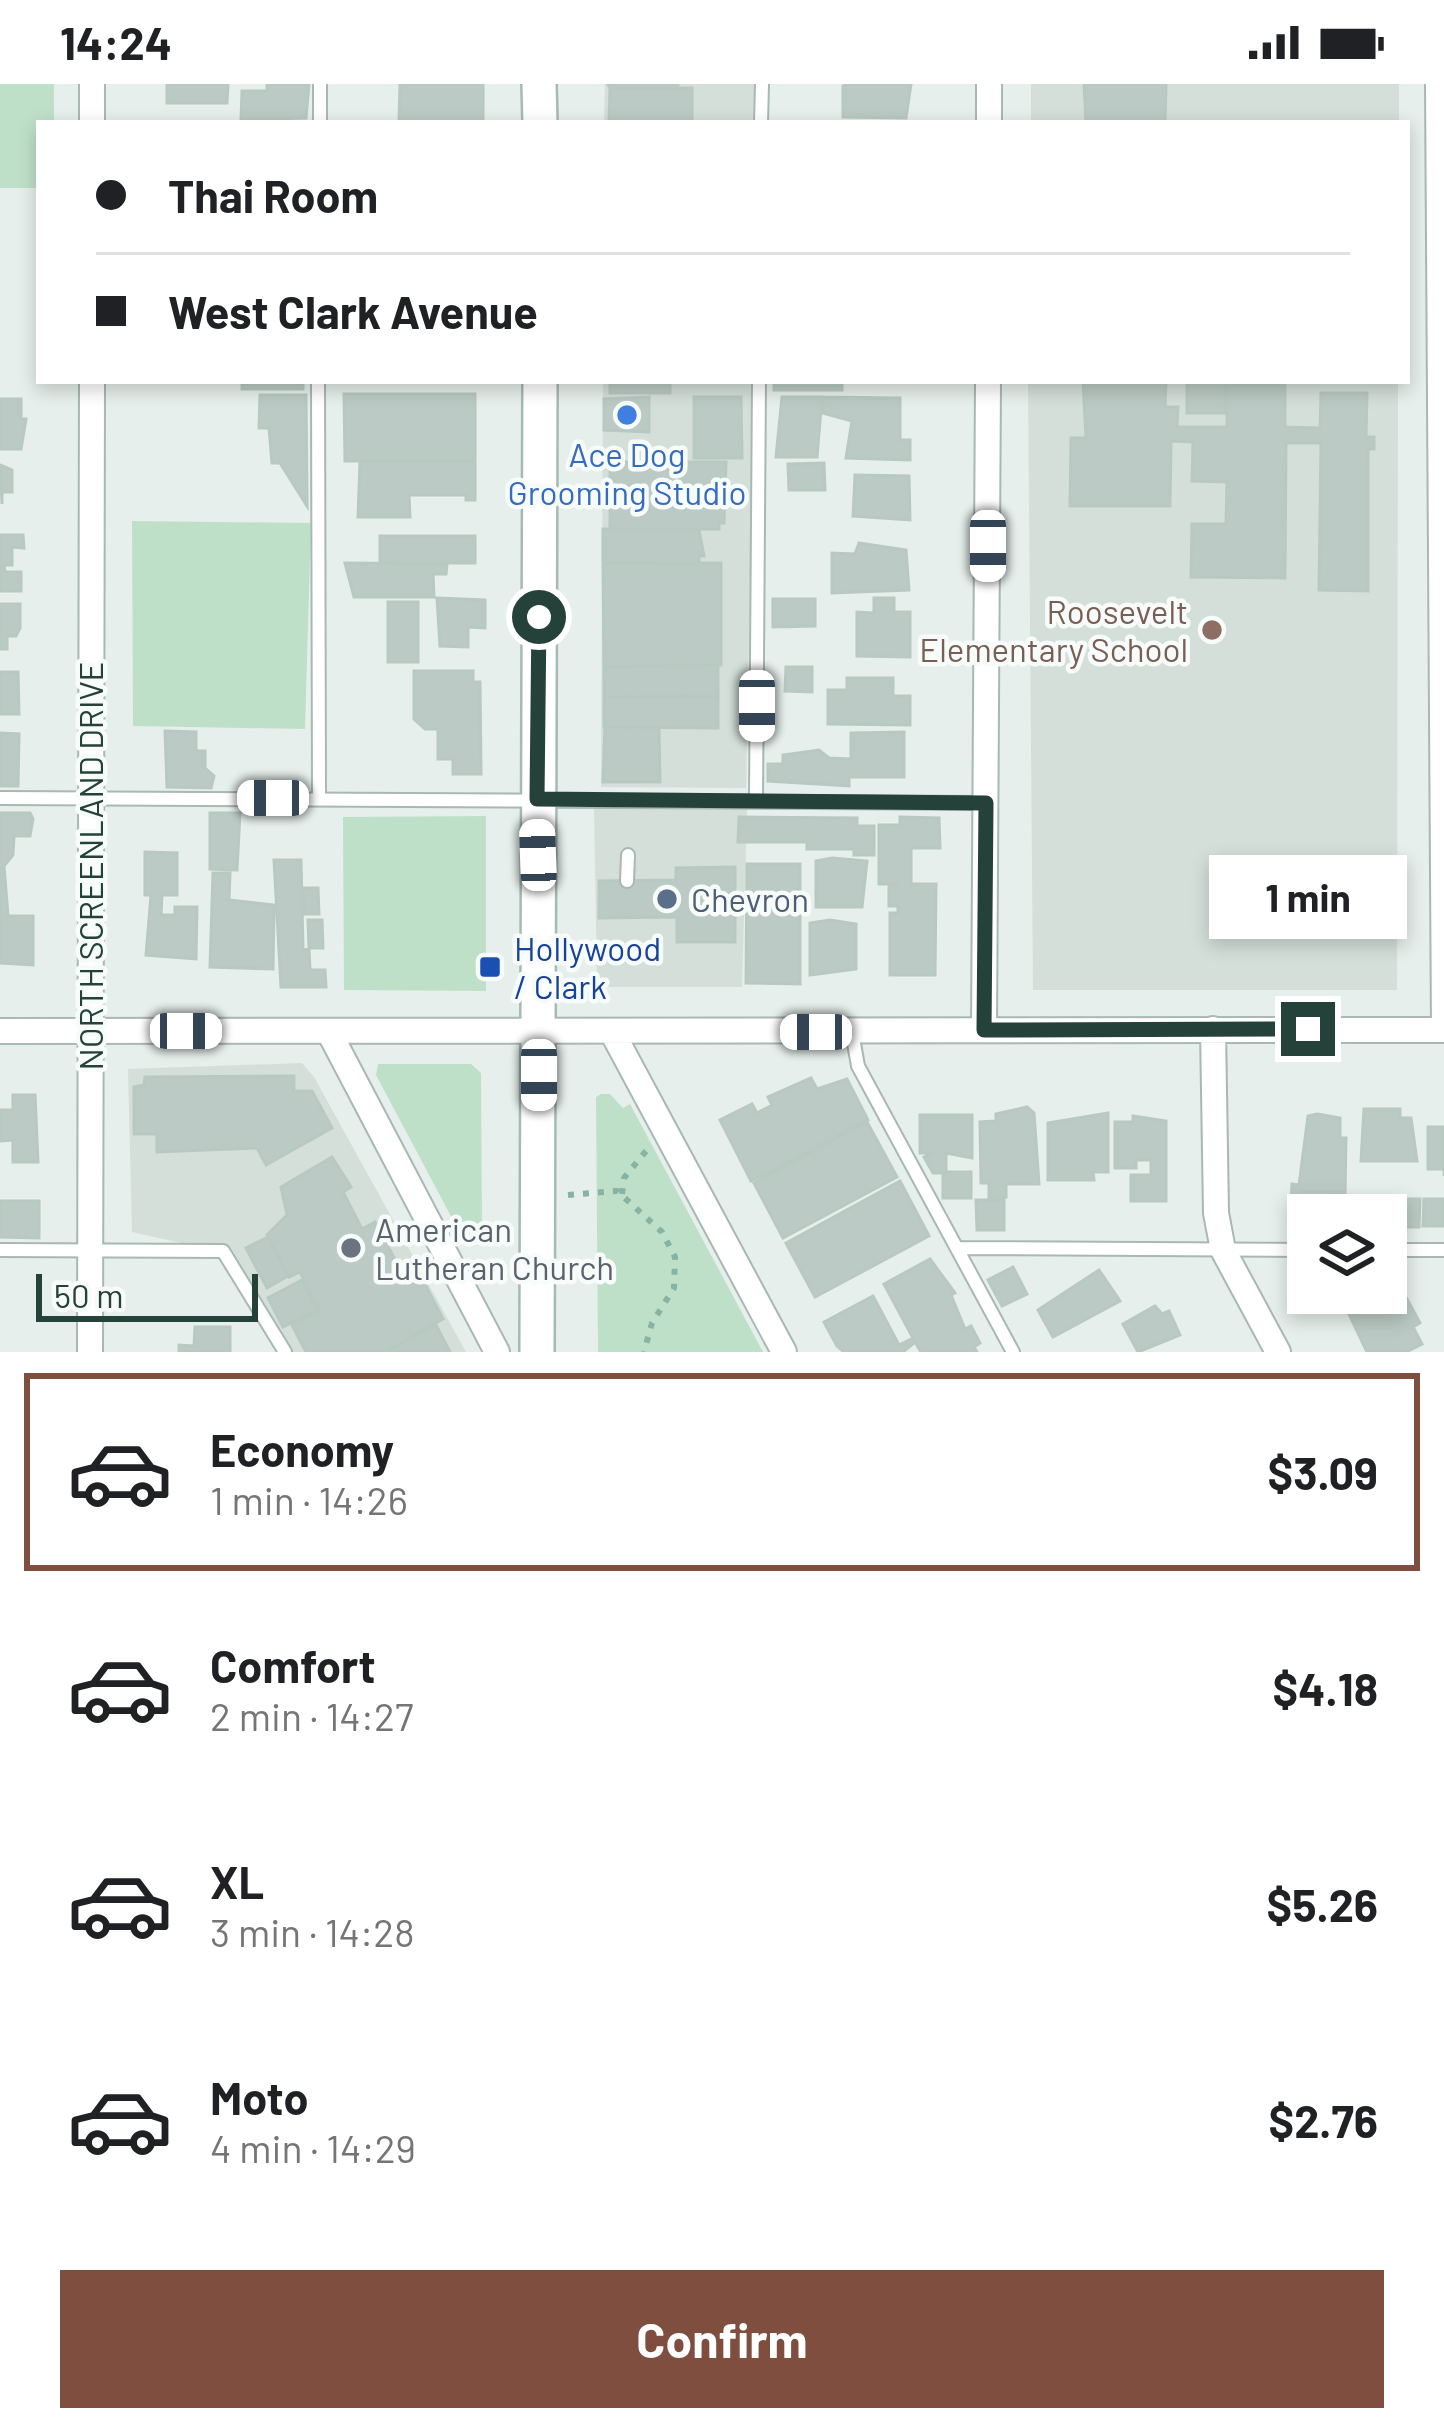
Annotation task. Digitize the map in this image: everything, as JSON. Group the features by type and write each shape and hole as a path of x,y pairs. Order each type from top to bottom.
{"main road":[{"path":"539,84 539,120"},
{"path":"537,1352 540,384"}],"street":[{"path":"92,84 92,120"},
{"path":"989,84 989,120"},
{"path":"0,1031 1444,1030 1438,84"},
{"name":"NORTH SCREENLAND DRIVE","path":"90,1352 92,384"},
{"path":"984,1030 988,384"},
{"path":"1213,1029 1216,1213 1223,1250 1278,1352"},
{"path":"329,1032 496,1352"},
{"path":"612,1032 784,1352"}],"lane":[{"path":"320,84 320,120"},
{"path":"761,120 762,84"},
{"path":"319,384 319,798"},
{"path":"756,799 759,384"},
{"path":"0,798 986,803"},
{"path":"627,881 628,855"},
{"path":"852,1032 858,1066 1013,1352"},
{"path":"958,1248 1287,1250"},
{"path":"0,1250 223,1250 285,1352"},
{"path":"1407,1250 1444,1250"}],"path":[{"path":"622,1193 624,1178 665,1132"},
{"path":"539,1196 622,1193 662,1232 675,1257 674,1288 652,1323 644,1352"}],"shaded area":[{"path":"605,84 759,84 758,120 604,120"},
{"path":"1031,84 1399,84 1399,120 1031,120"},
{"path":"603,384 754,384 746,788 601,787"},
{"name":"Roosevelt Elementary School","path":"1028,384 1398,384 1397,990 1033,990"},
{"path":"594,807 747,809 742,987 609,987 597,980"},
{"path":"302,1063 466,1352 285,1352 230,1261 208,1249 132,1232 128,1069"}],"green space":[{"path":"0,84 54,84 54,120 36,120 36,188 0,188"},
{"path":"132,521 311,523 305,729 133,726"},
{"path":"486,816 486,991 344,990 343,817"},
{"path":"378,1064 471,1064 481,1073 482,1225 470,1241 462,1237 376,1075"},
{"path":"610,1094 623,1108 630,1104 763,1352 598,1352 596,1097"}],"building":[{"path":"167,84 228,84 227,103 167,103"},
{"path":"267,84 309,84 306,118 241,120 242,91 267,91"},
{"path":"400,84 483,84 483,120 399,120"},
{"path":"608,84 678,84 678,88 610,88"},
{"path":"911,84 906,118 843,117 843,86"},
{"path":"1084,84 1166,84 1165,120 1086,120"},
{"path":"610,88 692,88 692,120 609,120"},
{"path":"242,384 303,384 303,389 242,389"},
{"path":"610,384 670,384 670,393 610,393"},
{"path":"774,384 842,384 842,390 774,390"},
{"path":"1083,384 1166,384 1165,407 1178,407 1177,427 1227,427 1227,385 1285,385 1285,427 1320,428 1321,393 1367,393 1366,437 1374,437 1374,449 1368,449 1368,591 1319,590 1321,443 1286,443 1285,578 1191,577 1192,524 1226,524 1227,482 1192,481 1193,442 1171,441 1170,506 1070,506 1071,438 1086,438"},
{"path":"1187,384 1226,384 1225,413 1187,413"},
{"path":"344,394 475,394 475,461 345,461"},
{"path":"260,395 306,395 307,506 280,463 272,463 269,428 259,428"},
{"name":"Ace Dog Grooming Studio","path":"649,397 649,432 604,430 604,399"},
{"path":"694,397 741,397 742,458 694,458"},
{"path":"782,397 822,397 817,457 776,457"},
{"path":"823,397 900,398 900,440 910,440 910,460 846,458 852,421 823,413"},
{"path":"0,399 21,399 21,419 26,419 21,449 0,449"},
{"path":"360,461 475,461 475,500 466,500 466,495 409,495 410,517 358,517"},
{"path":"610,462 726,462 724,523 719,523 719,529 610,529"},
{"path":"824,463 825,490 789,490 788,464"},
{"path":"0,465 12,470 12,492 2,492 2,504"},
{"path":"855,475 909,476 910,520 853,516"},
{"path":"603,529 699,530 704,556 699,556 699,564 603,563"},
{"path":"0,535 23,535 24,548 12,547 12,565 4,565 5,572 21,572 21,591 0,591"},
{"path":"380,536 475,536 475,563 380,563"},
{"path":"859,543 906,550 909,590 832,593 832,553 855,554"},
{"path":"345,563 447,564 446,574 433,574 434,597 354,597"},
{"path":"603,563 721,563 721,665 604,667"},
{"path":"437,598 485,600 485,628 468,627 468,647 440,646"},
{"path":"874,598 894,598 894,612 910,612 910,657 857,656 857,612 874,613"},
{"path":"773,599 815,599 815,626 773,627"},
{"path":"388,602 418,602 418,662 388,662"},
{"path":"0,604 20,604 20,628 16,636 7,636 7,649 0,649"},
{"path":"718,665 718,696 604,697 604,667"},
{"path":"786,667 812,667 812,692 785,691"},
{"path":"414,671 473,671 473,682 480,682 481,774 453,774 453,759 438,759 438,729 425,729 414,719"},
{"path":"0,672 18,672 19,714 0,714"},
{"path":"847,678 893,678 893,696 910,696 910,725 828,724 828,690 847,690"},
{"path":"718,696 718,728 604,727 604,697"},
{"path":"605,727 659,727 660,782 603,782"},
{"path":"165,731 196,732 196,751 205,751 205,768 214,776 211,788 167,787"},
{"path":"904,732 904,777 849,777 849,786 768,781 768,764 783,764 783,755 819,750 829,758 851,759 851,733"},
{"path":"0,733 19,734 18,786 0,786"},
{"path":"0,813 30,813 33,819 30,836 14,836 13,855 4,866 8,916 33,916 33,965 0,963"},
{"path":"210,813 240,813 237,870 210,869"},
{"path":"739,817 857,818 857,826 874,826 874,855 854,855 854,849 807,849 807,842 738,842"},
{"path":"900,817 939,818 940,848 911,848 911,884 936,884 935,975 890,975 890,913 898,913 898,906 889,906 889,887 898,884 879,884 879,825 900,825"},
{"path":"145,852 177,853 177,895 162,895 161,915 175,915 175,907 197,907 196,959 146,955 151,895 145,895"},
{"path":"274,860 301,860 303,950 309,949 310,970 325,970 326,987 281,987"},
{"path":"816,861 867,861 862,907 816,907"},
{"path":"747,864 800,864 800,984 746,983"},
{"name":"Chevron","path":"735,867 735,942 677,942 677,917 599,918 599,881 676,880 676,868"},
{"path":"213,873 230,873 229,900 274,905 273,969 210,967"},
{"path":"303,888 318,888 319,914 304,914"},
{"path":"308,920 322,920 323,948 309,948"},
{"path":"810,923 856,924 856,969 810,975"},
{"path":"294,1076 294,1091 312,1091 332,1128 266,1165 257,1148 157,1152 157,1134 134,1134 134,1087 144,1085 145,1077"},
{"path":"811,1078 817,1089 847,1079 868,1120 751,1181 720,1120 752,1104 757,1113 772,1105 768,1097"},
{"path":"13,1095 35,1095 38,1162 13,1162 13,1140 0,1141 0,1110 13,1110"},
{"path":"1027,1107 1034,1113 1039,1184 1006,1184 1006,1197 989,1197 989,1183 981,1183 980,1122 996,1121 996,1114"},
{"path":"1364,1109 1400,1109 1400,1118 1411,1118 1417,1161 1361,1161"},
{"path":"1108,1113 1108,1172 1093,1172 1094,1180 1048,1180 1048,1123"},
{"path":"920,1115 972,1115 972,1158 946,1153 946,1172 971,1172 971,1198 943,1198 943,1173 933,1173 924,1157 931,1153 920,1153"},
{"path":"1133,1116 1166,1121 1166,1201 1131,1201 1131,1175 1151,1175 1151,1160 1136,1160 1136,1168 1115,1168 1115,1122 1133,1122"},
{"path":"1308,1116 1340,1118 1340,1138 1346,1138 1345,1194 1292,1194 1292,1184 1299,1185"},
{"path":"867,1122 897,1177 783,1238 754,1183"},
{"path":"1428,1127 1444,1127 1444,1169 1428,1169"},
{"path":"332,1157 351,1187 343,1192 362,1229 375,1222 399,1267 414,1263 443,1319 385,1352 306,1352 292,1325 320,1310 300,1272 289,1277 267,1235 287,1215 281,1187"},
{"path":"900,1181 929,1236 815,1297 786,1243"},
{"path":"1407,1199 1420,1199 1419,1227 1407,1227"},
{"path":"1424,1199 1444,1199 1444,1226 1423,1226"},
{"path":"976,1200 1004,1200 1004,1230 977,1230"},
{"path":"0,1201 39,1201 39,1238 0,1237"},
{"path":"268,1237 288,1276 267,1288 246,1248"},
{"path":"930,1259 955,1293 951,1295 965,1329 971,1326 980,1343 974,1347 977,1352 921,1352 915,1342 903,1352 844,1352 837,1346 824,1322 873,1296 899,1345 913,1338 884,1284"},
{"path":"1013,1267 1027,1294 1002,1306 988,1280"},
{"path":"1099,1270 1120,1301 1053,1337 1038,1310"},
{"path":"302,1280 317,1309 283,1327 268,1298"},
{"path":"1407,1299 1420,1323 1413,1327 1422,1344 1406,1352 1367,1352 1349,1314 1407,1314"},
{"path":"1155,1306 1162,1314 1169,1311 1180,1335 1138,1352 1123,1324"},
{"path":"436,1325 450,1352 385,1352"},
{"path":"195,1327 230,1327 230,1352 179,1352 179,1345 194,1346"}],"place":[{"name":"Ace Dog Grooming Studio","path":"627,415"},
{"name":"Roosevelt Elementary School","path":"1212,630"},
{"name":"Chevron","path":"667,899"},
{"name":"Hollywood / Clark","path":"490,967"},
{"name":"American Lutheran Church","path":"351,1248"}],"route":[{"path":"539,617 537,799 986,803 984,1030 1308,1029"}]}
